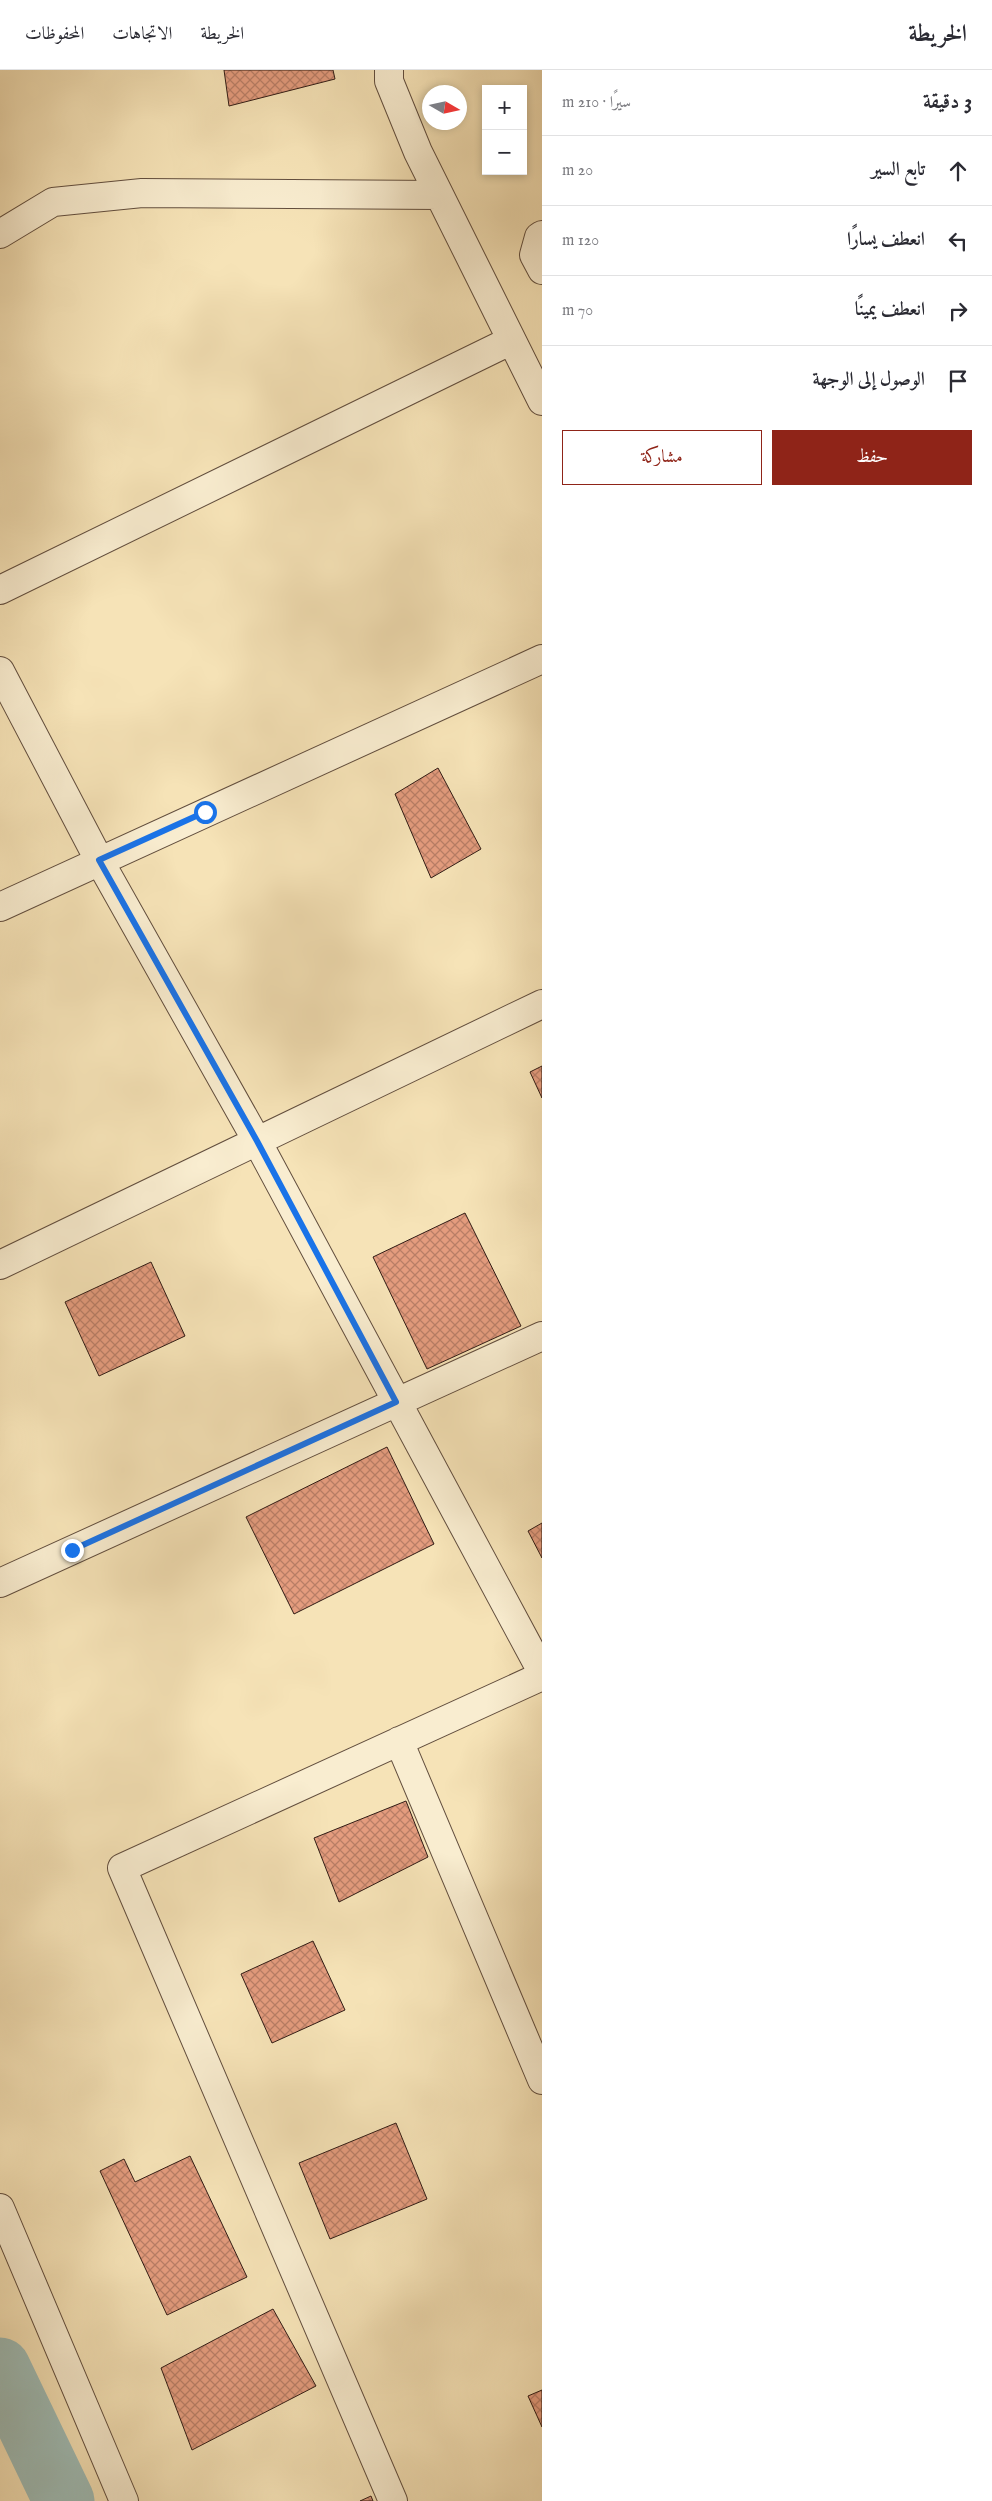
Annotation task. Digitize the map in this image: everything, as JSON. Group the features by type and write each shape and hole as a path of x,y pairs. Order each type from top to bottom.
{"street":[{"path":"388,70 389,81 418,152 510,341 542,401"},
{"path":"0,234 53,202 142,193 439,195"},
{"path":"542,235 539,237 534,255 542,270"},
{"path":"0,590 510,341"},
{"path":"0,907 542,658"},
{"path":"0,671 99,860 257,1141 542,1672"},
{"path":"0,1265 542,1004"},
{"path":"0,1583 542,1336"},
{"path":"393,2501 122,1868 542,1676"},
{"path":"399,1741 542,2080"},
{"path":"0,2208 124,2501"}],"building":[{"path":"224,70 333,70 335,79 229,106"},
{"path":"438,768 481,849 431,878 395,794"},
{"path":"542,1066 542,1098 530,1072"},
{"path":"465,1213 521,1326 427,1369 373,1257"},
{"path":"151,1262 185,1336 99,1376 65,1302"},
{"path":"387,1447 434,1544 294,1614 246,1517"},
{"path":"542,1523 542,1558 528,1531"},
{"path":"406,1801 428,1857 339,1902 314,1838"},
{"path":"313,1941 345,2010 272,2043 241,1974"},
{"path":"396,2123 427,2199 330,2239 299,2163"},
{"path":"190,2156 247,2277 167,2315 100,2171 124,2159 135,2182"},
{"path":"273,2309 316,2386 192,2450 161,2368"},
{"path":"542,2390 542,2427 528,2396"},
{"path":"371,2496 373,2501 360,2501"}],"waterway":[{"path":"0,2368 64,2501"}],"route":[{"path":"72,1550 396,1402 257,1141 99,860 205,812"}]}
